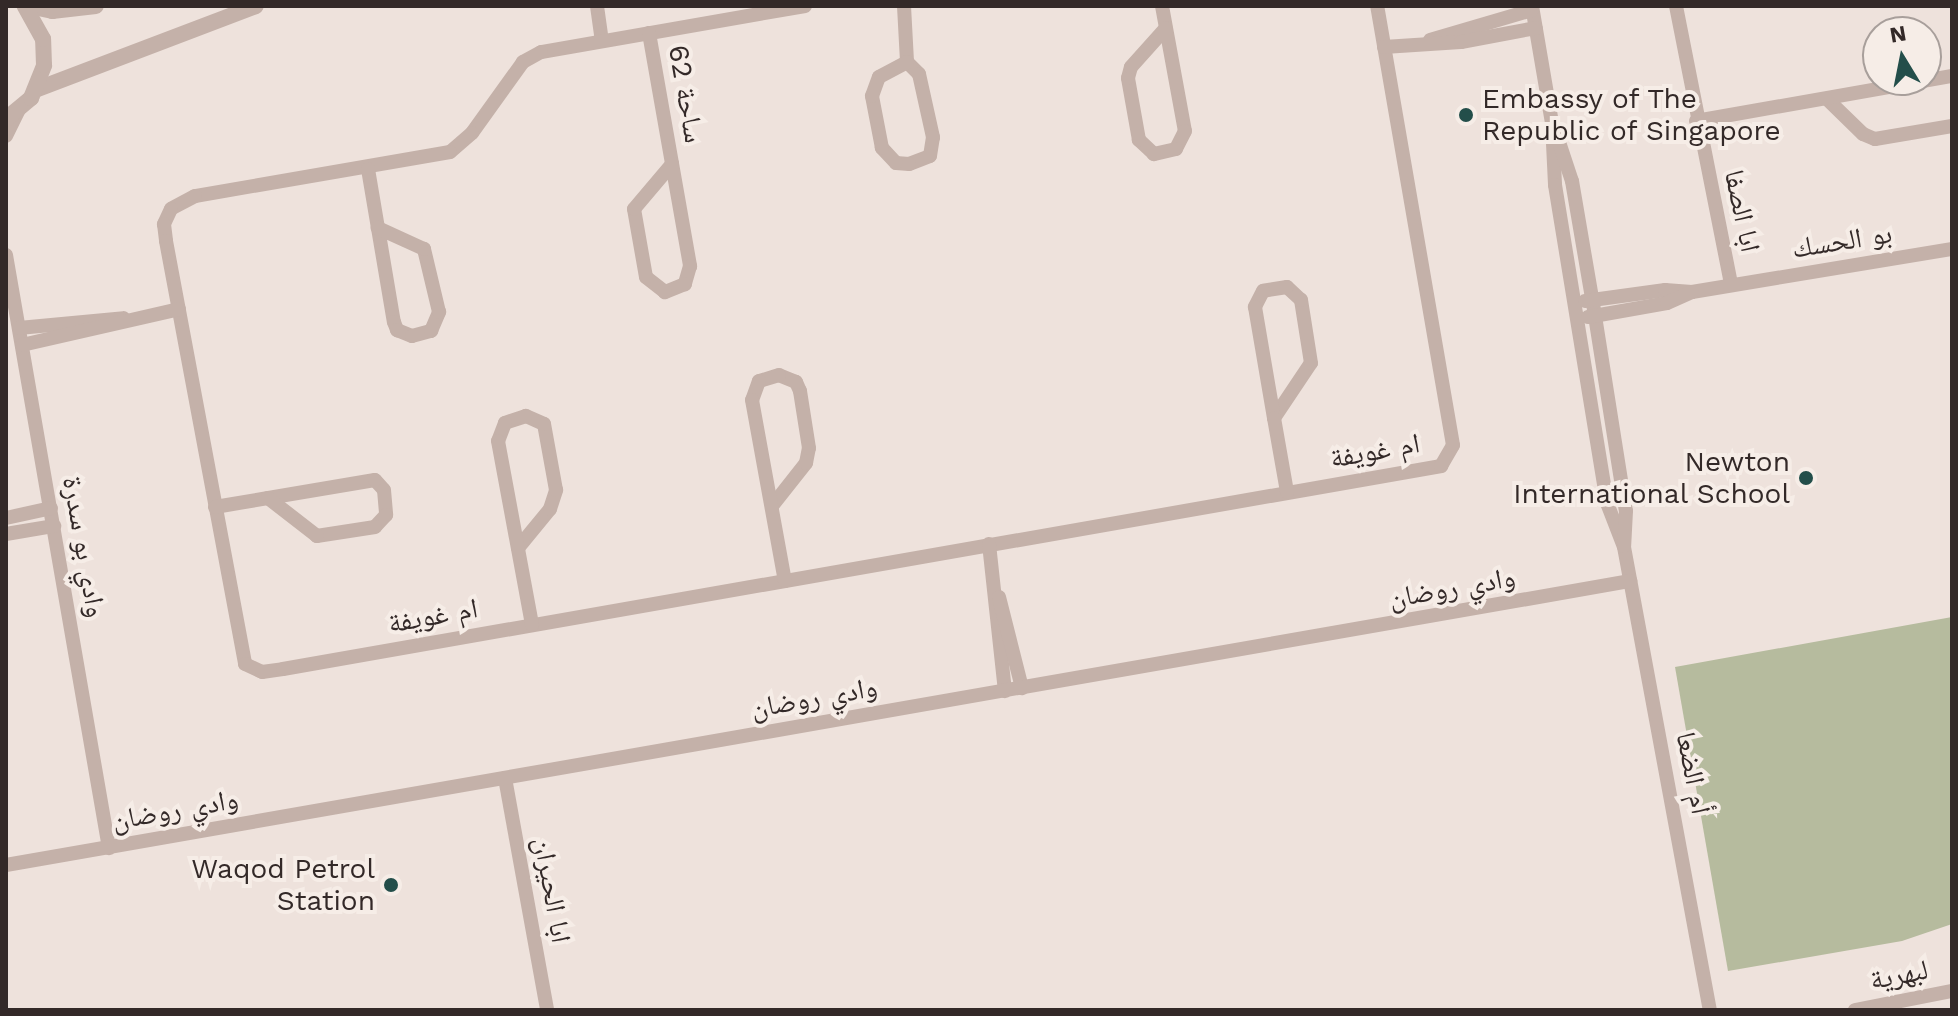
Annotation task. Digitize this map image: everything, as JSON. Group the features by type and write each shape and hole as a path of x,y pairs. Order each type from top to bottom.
{"street":[{"path":"27,6 52,11 96,6"},
{"path":"27,6 38,26 45,52 35,90"},
{"path":"6,136 12,115 35,90 256,6"},
{"path":"597,6 602,41"},
{"name":"ام غويفة","path":"805,6 772,9 531,57 450,152 368,169 195,196 177,204 164,224 239,655 255,671 1434,468 1453,451 1377,6"},
{"path":"904,6 907,62 919,74 933,137 930,156 909,164 896,163 882,148 872,96 879,77 907,62"},
{"path":"1162,6 1166,28 1184,141 1166,154 1154,154 1139,140 1128,78 1136,60 1166,28"},
{"name":"ابا الصفا","path":"1676,6 1696,121 1731,285"},
{"path":"1384,47 1429,40 1532,8"},
{"name":"أم الضعا","path":"1532,8 1552,123 1572,181 1626,511 1624,547"},
{"path":"1429,40 1461,42 1536,28"},
{"name":"ساحة 62","path":"649,33 690,266 680,289 665,292 646,277 634,209 672,164"},
{"path":"1696,121 1952,76"},
{"path":"1827,99 1853,126 1875,139 1952,126"},
{"name":"أم الضعا","path":"1552,123 1552,170 1607,503 1624,547 1710,1010"},
{"path":"368,169 378,228 397,330 412,336 431,331 439,312 424,249 378,228"},
{"name":"بو الحسك","path":"1578,319 1667,303 1692,292 1952,249"},
{"name":"وادي بو سدرة","path":"6,255 109,848"},
{"path":"1274,418 1311,363 1301,300 1287,287 1263,291 1255,307 1274,418 1287,492"},
{"name":"بو الحسك","path":"1575,302 1665,290 1692,292"},
{"path":"22,345 105,329 129,319 179,309"},
{"path":"19,328 104,316 129,319"},
{"path":"772,506 809,456 800,391 796,382 779,375 759,381 752,400 785,581"},
{"path":"518,548 555,502 556,490 544,424 526,416 505,423 498,441 532,625"},
{"path":"215,507 268,498 375,480 384,490 386,515 375,527 317,536 268,498"},
{"path":"6,518 51,508"},
{"path":"6,534 54,526"},
{"path":"989,544 997,593 1005,691"},
{"name":"وادي روضان","path":"6,865 1630,581"},
{"path":"997,593 1010,627 1022,688"},
{"name":"ابا الحيران","path":"505,778 547,1010"},
{"name":"لبهرية","path":"1855,1010 1952,991"}],"green space":[{"path":"1952,617 1952,924 1902,941 1728,971 1675,667"}],"place":[{"name":"Embassy of The Republic of Singapore","path":"1466,115"},
{"name":"Newton International School","path":"1806,478"},
{"name":"Waqod Petrol Station","path":"391,885"}]}
